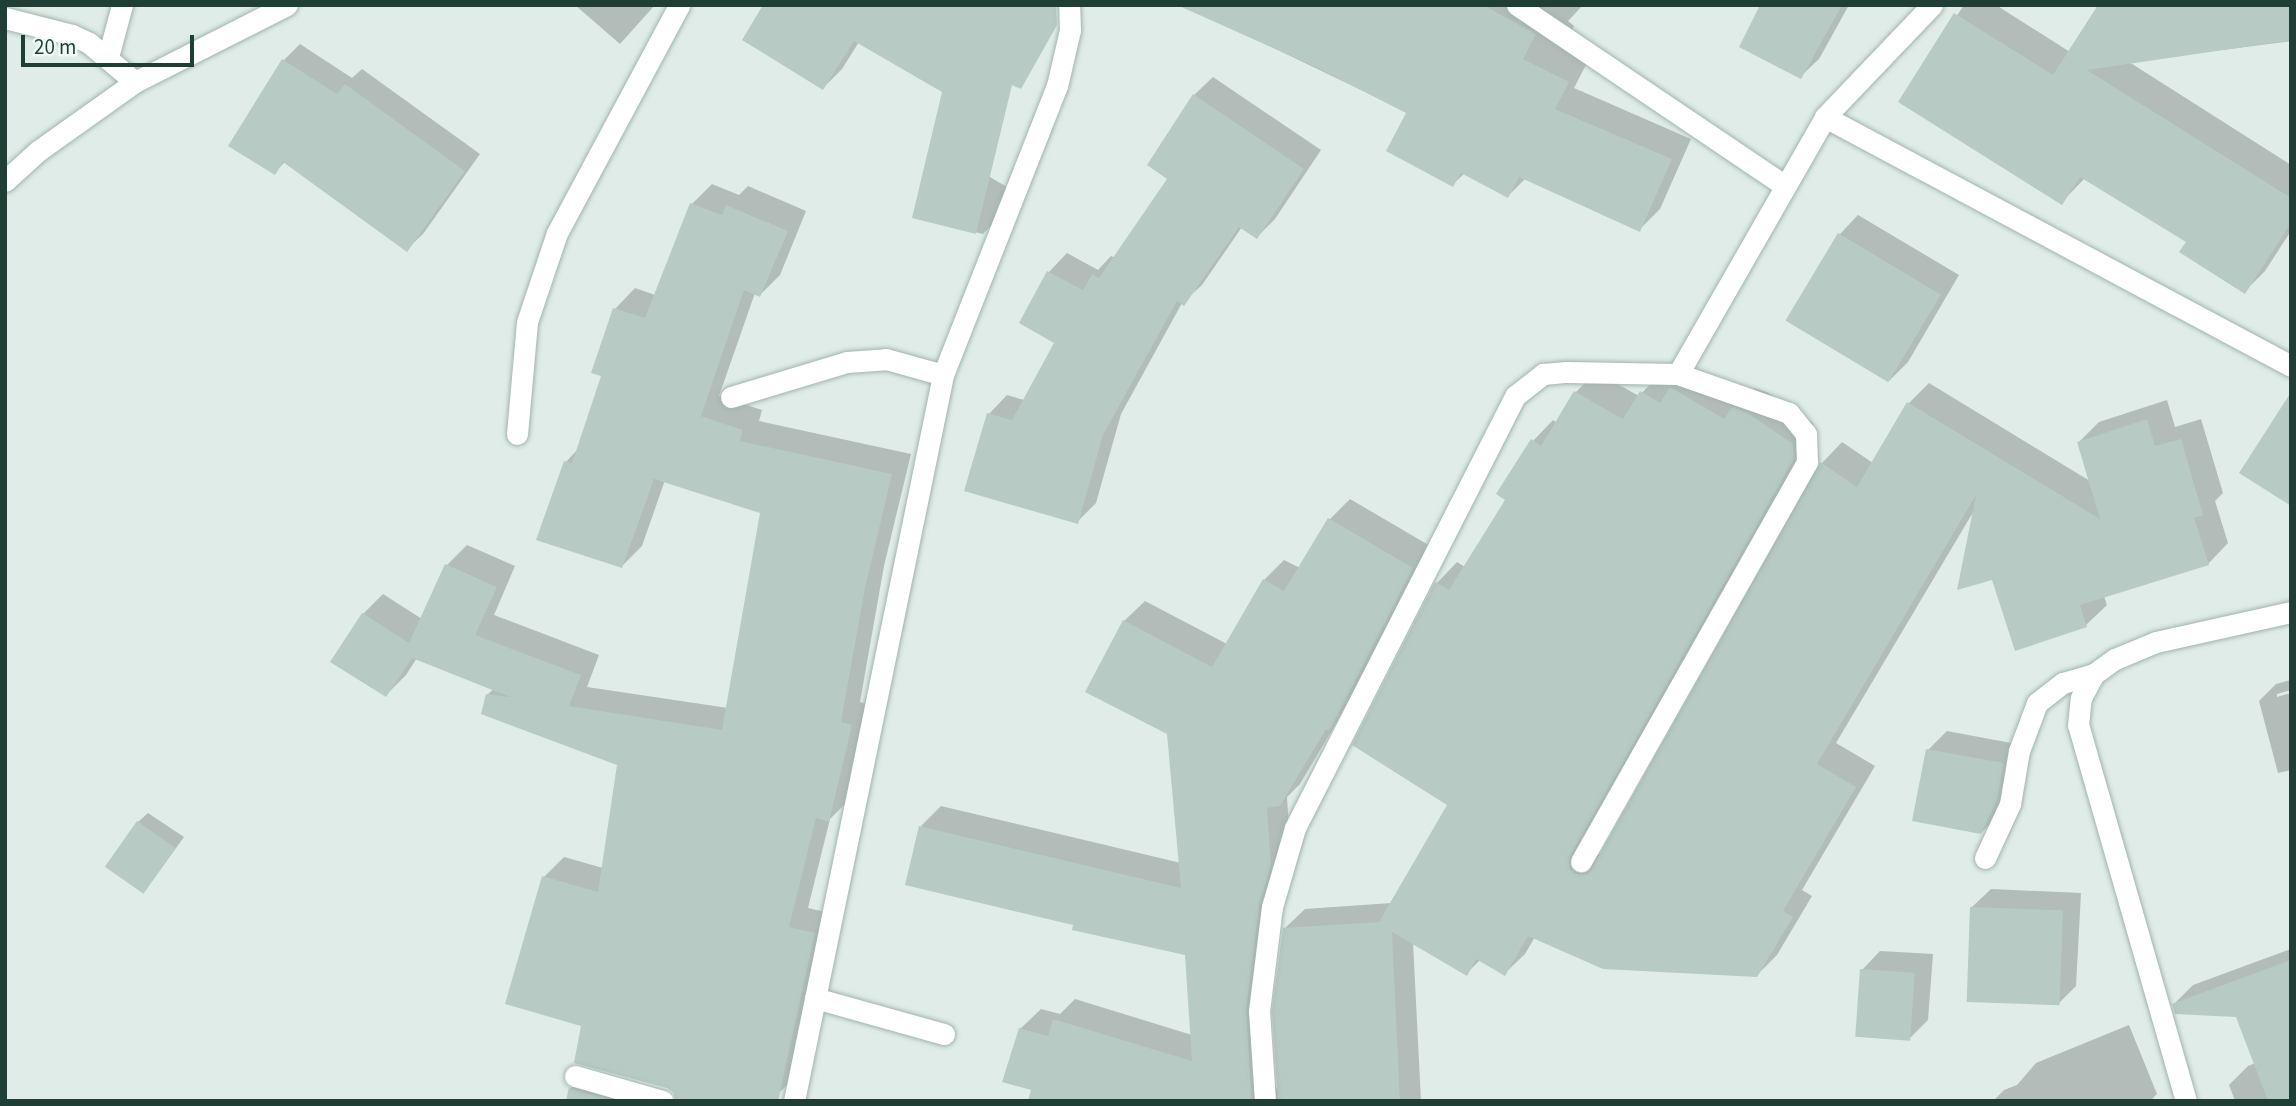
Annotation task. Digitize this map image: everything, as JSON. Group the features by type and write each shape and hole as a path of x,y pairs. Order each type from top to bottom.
{"street":[{"path":"108,57 122,5"},
{"path":"5,181 38,151 135,82 287,5"},
{"path":"517,433 527,322 557,233 679,5"},
{"path":"794,1101 943,375 1057,86 1070,30 1069,5"},
{"path":"1517,5 1784,185"},
{"path":"1678,374 1825,117 1932,5"},
{"path":"5,18 72,35 108,57 135,82"},
{"path":"1825,117 2291,366"},
{"path":"731,397 847,362 886,359 943,375"},
{"path":"1265,1101 1259,1011 1272,907 1295,828 1515,396 1543,374 1678,374 1789,413 1806,433 1807,462 1581,862"},
{"path":"1985,858 2010,804 2019,751 2037,703 2063,683 2094,674 2115,659 2156,642 2291,612"},
{"path":"2094,674 2081,698 2078,725 2186,1101"},
{"path":"815,998 944,1034"},
{"path":"575,1076 663,1101"}],"building":[{"path":"763,5 1056,5 1057,25 1021,89 1012,85 976,234 912,218 942,92 854,41 823,90 742,40"},
{"path":"1177,5 1483,5 1536,34 1523,59 1569,82 1555,109 1672,159 1640,232 1519,177 1508,198 1461,173 1453,187 1386,151 1406,113 1318,68"},
{"path":"1760,5 1842,5 1801,79 1739,47"},
{"path":"2098,5 2291,5 2291,40 2087,70 2291,198 2291,223 2245,294 2179,252 2186,242 2080,177 2062,205 1898,102 1954,13 2053,75"},
{"path":"282,59 337,94 345,84 465,171 407,252 283,162 275,175 228,146"},
{"path":"1193,94 1304,169 1257,239 1239,227 1184,306 1177,301 1103,435 1078,524 964,491 987,413 1012,420 1054,343 1019,323 1047,271 1083,290 1092,274 1099,278 1167,179 1147,165"},
{"path":"690,203 722,215 726,205 788,231 760,297 744,290 701,416 743,430 740,441 892,474 865,588 841,722 852,725 829,822 816,818 789,927 815,933 778,1101 676,1101 673,1092 667,1088 574,1063 581,1026 505,1004 542,876 598,892 617,765 481,714 486,694 510,697 412,658 386,697 330,662 362,613 409,643 445,564 497,587 475,635 581,675 569,706 722,730 760,513 654,479 622,568 536,540 564,461 572,463 601,376 591,373 613,308 645,318"},
{"path":"1838,233 1941,295 1888,382 1785,320"},
{"path":"1670,387 1724,419 1732,407 1746,412 1793,444 1794,459 1570,856 1569,868 1575,874 1587,874 1592,868 1820,462 1857,487 1907,402 2100,519 2077,442 2147,419 2155,446 2181,439 2203,515 2194,518 2209,565 2080,605 2087,627 2015,651 1992,580 1957,590 1976,495 1817,764 1856,787 1783,911 1793,917 1757,977 1603,969 1528,936 1505,976 1476,959 1467,976 1392,932 1400,1101 1278,1101 1272,1011 1283,928 1379,922 1447,805 1352,745 1435,582 1449,590 1505,500 1496,494 1531,439 1541,446 1574,391 1623,419 1640,391 1660,403"},
{"path":"2291,392 2291,506 2239,473"},
{"path":"1328,518 1413,568 1329,731 1326,729 1280,806 1267,808 1271,865 1259,905 1246,1010 1252,1101 1028,1101 1031,1090 1002,1082 1019,1028 1048,1036 1053,1019 1192,1061 1185,955 1072,930 1073,925 905,885 919,826 1181,888 1167,734 1085,692 1123,620 1212,667 1263,579 1284,591"},
{"path":"1926,749 2004,763 1997,800 1981,834 1912,821"},
{"path":"137,821 176,848 143,894 105,867"},
{"path":"1970,907 2063,910 2060,1005 1967,1002"},
{"path":"2291,960 2291,1101 2268,1101 2236,1017 2175,1014 2172,1004"},
{"path":"1860,969 1915,973 1910,1041 1855,1037"},
{"path":"569,1087 571,1089 614,1101 566,1101"}]}
